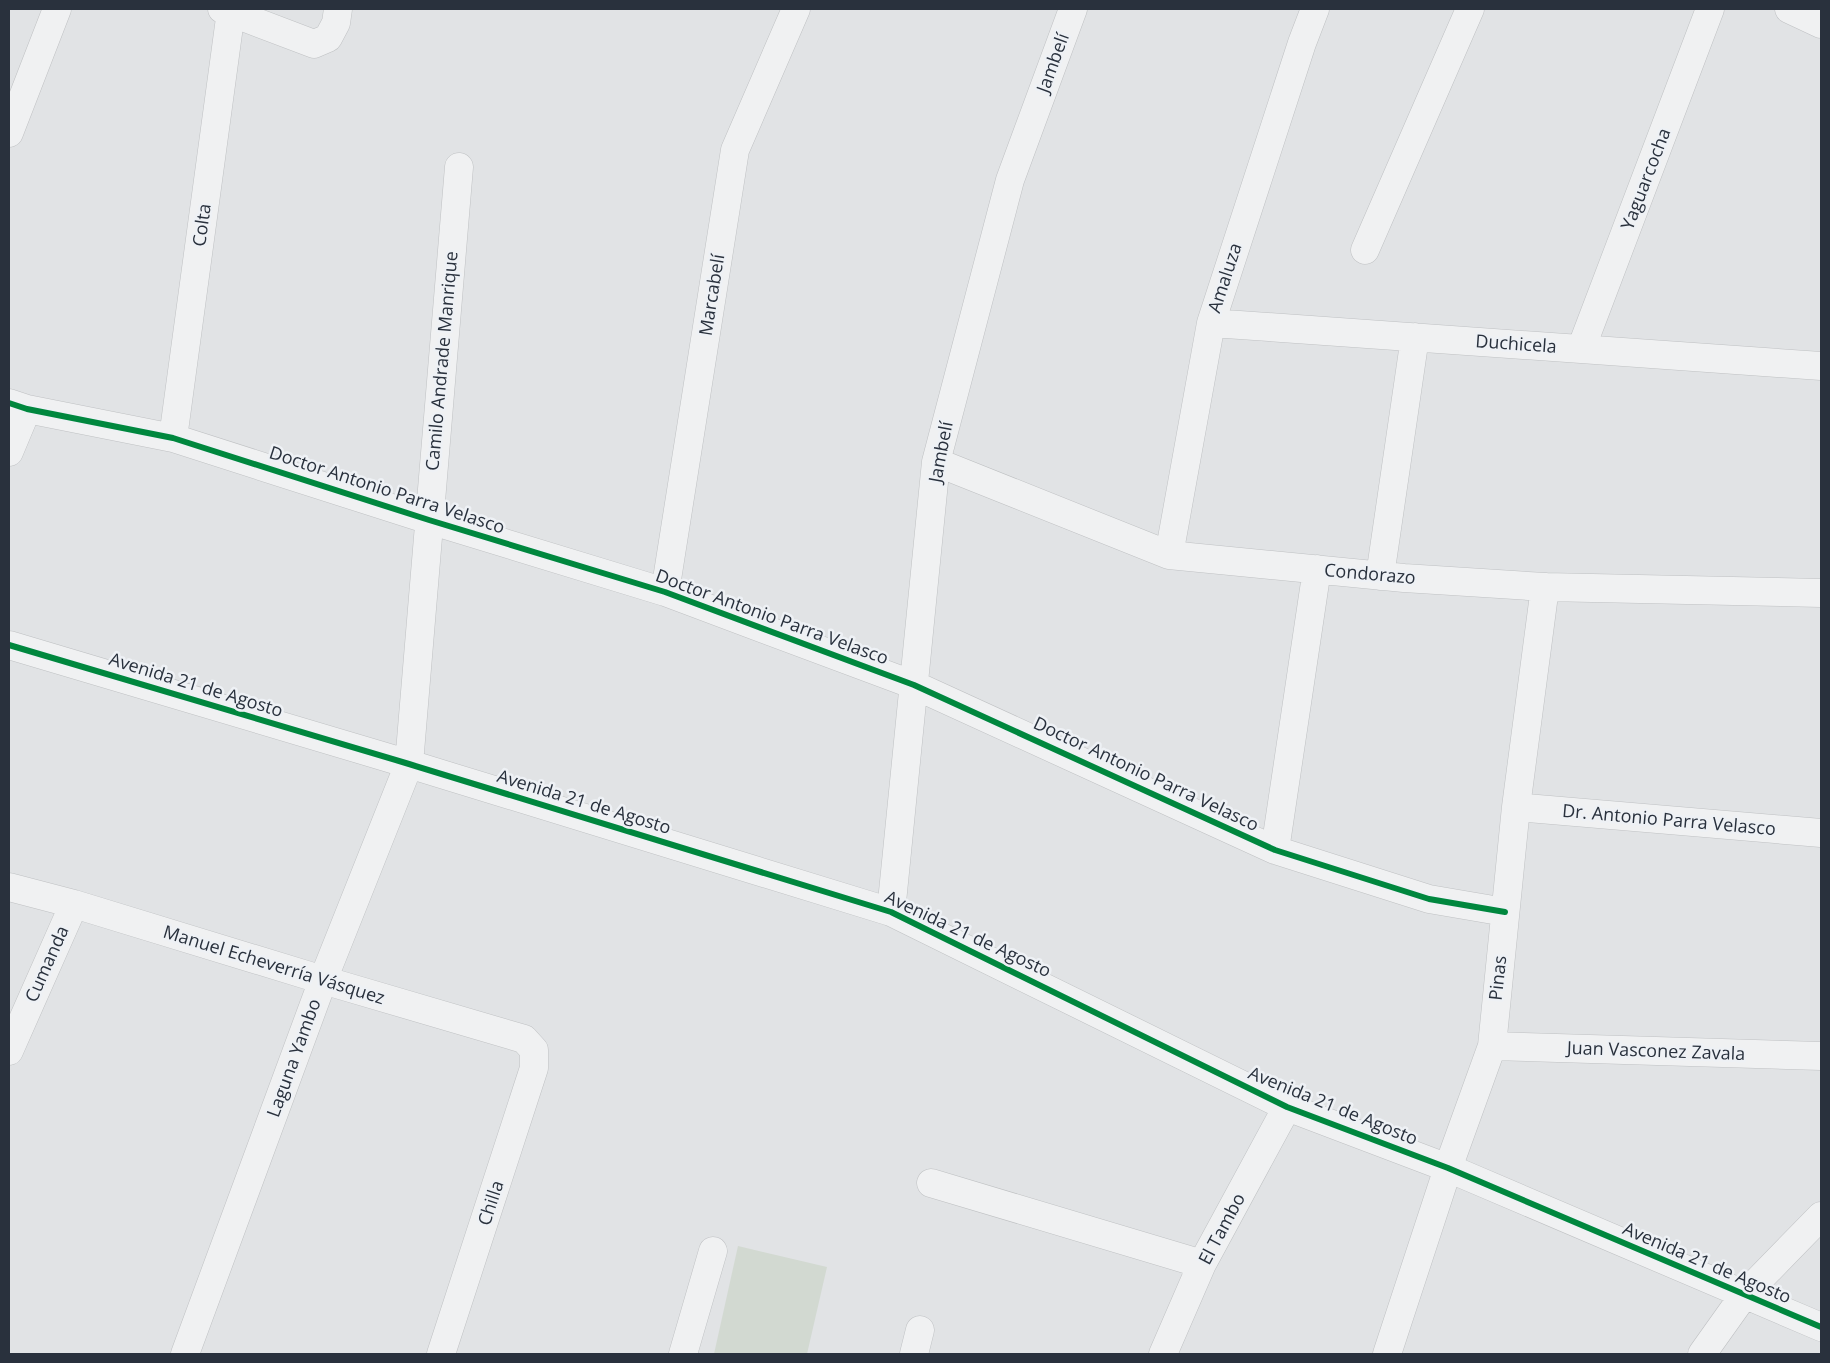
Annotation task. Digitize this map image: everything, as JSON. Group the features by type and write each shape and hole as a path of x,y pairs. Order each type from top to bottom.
{"street":[{"path":"9,133 57,9"},
{"path":"226,10 314,44 328,38 336,23 338,9"},
{"name":"Marcabelí","path":"665,592 735,150 796,9"},
{"name":"Jambelí","path":"891,912 936,462 1010,180 1073,9"},
{"name":"Amaluza","path":"1169,555 1210,323 1302,43 1315,9"},
{"path":"1365,250 1470,9"},
{"name":"Yaguarcocha","path":"1581,349 1710,9"},
{"path":"1789,9 1821,24"},
{"name":"Colta","path":"173,438 226,10"},
{"name":"Camilo Andrade Manrique","path":"409,764 459,167"},
{"name":"Duchicela","path":"1210,323 1821,366"},
{"path":"1380,576 1415,337"},
{"path":"9,452 18,406"},
{"name":"Doctor Antonio Parra Velasco","path":"18,406 173,438 429,520 665,592 914,685 1275,850 1429,899 1505,912"},
{"name":"Condorazo","path":"936,462 1169,555 1380,576 1545,588 1821,593"},
{"path":"1275,850 1316,569"},
{"name":"Pinas","path":"1387,1354 1448,1168 1492,1046 1516,807 1545,588"},
{"name":"Avenida 21 de Agosto","path":"9,645 409,764 891,912 1287,1107 1448,1168 1821,1328"},
{"name":"Laguna Yambo","path":"184,1354 323,980 409,764"},
{"name":"Dr. Antonio Parra Velasco","path":"1516,807 1821,833"},
{"name":"Manuel Echeverría Vásquez","path":"9,887 74,904 524,1039 534,1050"},
{"name":"Cumanda","path":"9,1052 74,904"},
{"name":"Juan Vasconez Zavala","path":"1492,1046 1821,1056"},
{"name":"Chilla","path":"442,1354 534,1068 534,1050"},
{"name":"El Tambo","path":"1163,1354 1202,1264 1287,1107"},
{"path":"931,1183 1202,1264"},
{"path":"1702,1354 1744,1295 1821,1216"},
{"path":"683,1354 713,1251"}],"shaded area":[{"path":"738,1246 827,1267 807,1354 714,1354"}],"cycle path":[{"path":"9,403 27,409 173,438 429,520 665,592 914,685 1275,850 1429,899 1505,912"},
{"path":"9,645 409,764 891,912 1287,1107 1448,1168 1821,1327"}]}
